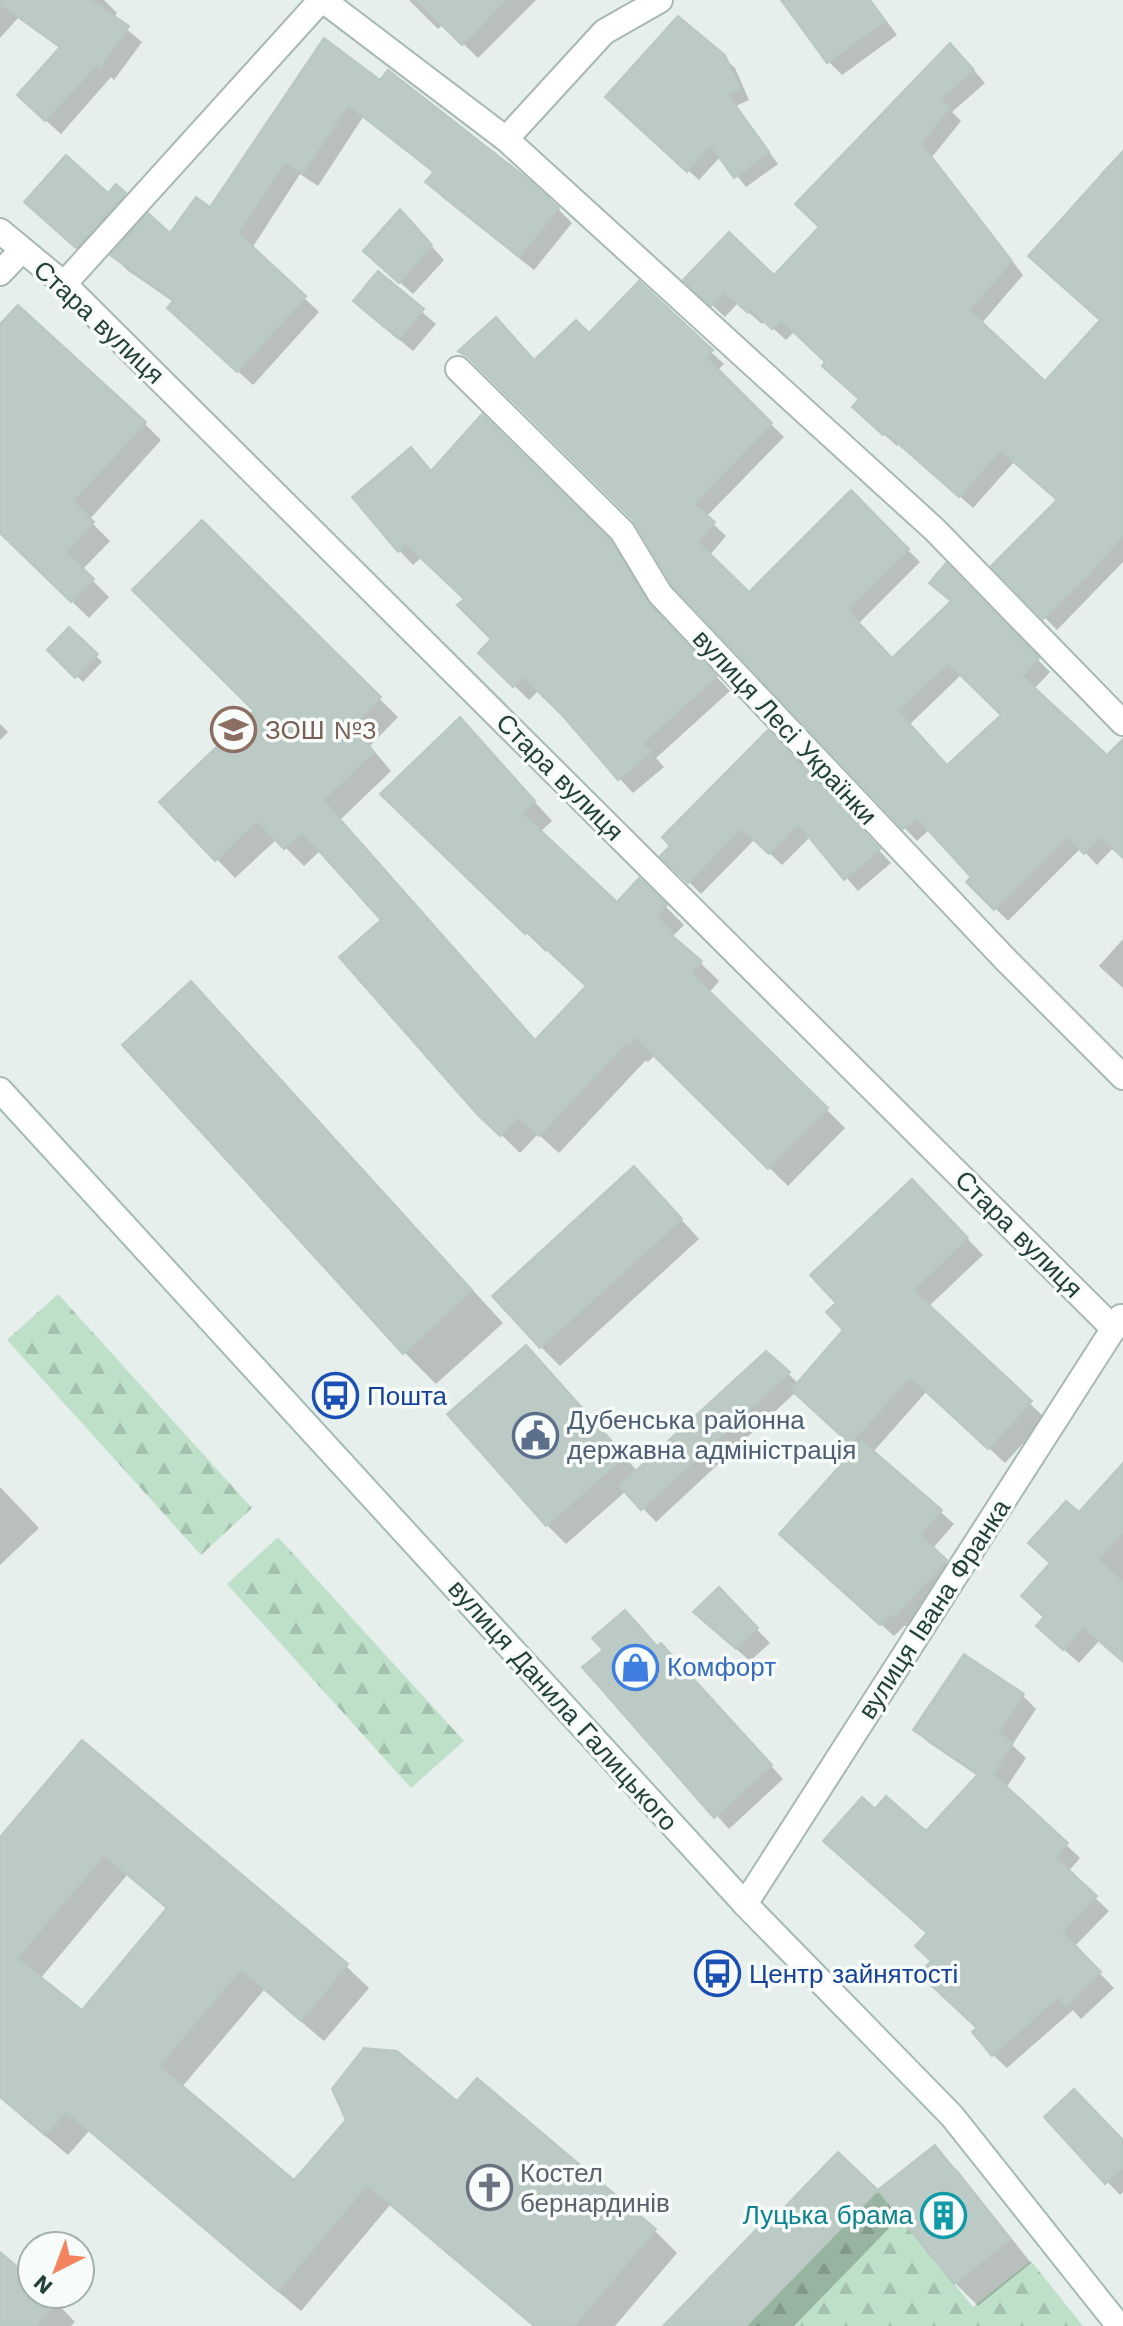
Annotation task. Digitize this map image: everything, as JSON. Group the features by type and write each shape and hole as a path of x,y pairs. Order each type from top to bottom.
{"street":[{"path":"64,284 322,0 506,139 935,530 1123,723"},
{"path":"506,139 604,32 660,0"},
{"name":"Стара вулиця","path":"0,231 64,284 1119,1322"},
{"path":"0,273 22,250"},
{"name":"вулиця Лесі Українки","path":"458,369 622,531 660,594 994,947 1123,1077"},
{"name":"вулиця Данила Галицького","path":"0,1090 745,1904 952,2116 1119,2326"},
{"name":"вулиця Івана Франка","path":"745,1904 1119,1322"}],"green space":[{"path":"58,1294 252,1508 201,1555 7,1340"},
{"path":"278,1537 464,1741 411,1788 227,1584"},
{"path":"878,2190 973,2307 1031,2261 1083,2326 746,2326"}],"building":[{"path":"0,0 91,0 129,26 100,67 96,65 45,121 17,95 60,47 0,4"},
{"path":"416,0 506,0 462,45"},
{"path":"781,0 870,0 885,21 827,63"},
{"path":"678,16 725,55 740,89 728,95 769,152 734,178 710,145 687,172 605,97"},
{"path":"324,38 380,80 388,70 529,180 559,208 519,257 425,182 434,172 348,105 303,173 285,162 238,233 306,296 237,372 167,308 174,300 110,255 148,213 170,233 196,197 210,207"},
{"path":"950,43 974,70 940,99 950,107 921,143 1012,261 969,310 1045,381 1100,320 1028,256 1123,151 1123,535 1043,619 991,566 1057,500 1000,450 959,497 852,407 859,399 822,366 825,362 781,320 772,329 724,292 711,306 683,280 729,232 774,275 819,227 795,204"},
{"path":"66,155 108,193 116,184 126,193 76,248 24,202"},
{"path":"400,209 432,245 399,283 363,251"},
{"path":"378,271 424,309 399,339 353,301"},
{"path":"639,281 713,350 706,357 772,423 694,504 715,522 698,542 749,592 851,490 909,549 847,610 892,658 951,601 929,583 946,563 1039,658 1022,676 1107,755 1123,739 1123,858 1100,837 1084,854 1067,837 994,910 966,882 971,877 917,818 903,829 672,585 633,520 469,358 458,351 496,317 534,360 576,320 589,333","holes":["948,663 1001,715 947,765 898,711"]},
{"path":"18,305 146,422 73,501 94,522 66,552 94,579 71,602 0,533 0,324"},
{"path":"482,414 610,540 649,604 717,676 643,743 651,752 618,780 562,715 523,677 513,687 478,653 491,639 457,605 464,599 406,544 398,552 352,497 411,447 431,471"},
{"path":"202,520 381,697 352,726 374,752 323,800 535,1040 586,986 528,932 525,934 380,794 460,717 535,801 522,813 617,902 639,878 667,905 656,916 672,932 670,934 702,961 691,973 828,1108 768,1169 635,1037 539,1136 518,1117 500,1136 476,1113 339,957 381,920 302,832 284,849 257,821 215,861 159,802 254,711 132,590"},
{"path":"69,627 98,654 75,678 47,650"},
{"path":"768,730 880,849 844,880 798,824 769,854 741,828 688,883 660,856 670,846 662,837"},
{"path":"191,981 472,1290 403,1354 122,1045"},
{"path":"634,1166 682,1219 540,1348 492,1296"},
{"path":"912,1179 968,1238 913,1290 1032,1401 988,1449 910,1377 850,1444 791,1390 843,1330 826,1312 836,1303 810,1275"},
{"name":"Дубенська районна державна адміністрація","path":"526,1345 625,1456 546,1526 447,1414"},
{"path":"766,1351 790,1372 641,1510 619,1486"},
{"path":"862,1441 942,1510 920,1535 947,1560 894,1617 890,1614 880,1625 779,1534"},
{"path":"1123,1463 1123,1532 1098,1560 1123,1582 1123,1662 1083,1627 1063,1650 1036,1626 1044,1617 1021,1596 1050,1563 1028,1543 1066,1501 1079,1512"},
{"path":"719,1587 758,1628 736,1649 693,1612"},
{"path":"625,1610 657,1646 661,1643 772,1765 714,1818 582,1667 603,1650 592,1638"},
{"path":"964,1654 1024,1694 998,1732 1013,1743 993,1774 1068,1843 1055,1857 1097,1896 1062,1932 1101,1972 1066,2006 1058,1997 992,2056 972,2032 977,2028 919,1974 931,1961 915,1946 927,1933 823,1841 862,1797 875,1809 886,1796 926,1831 978,1774 913,1730"},
{"path":"82,1740 348,1964 301,2021 241,1969 159,2066 294,2180 346,2120 332,2089 364,2048 397,2051 457,2101 477,2078 656,2229 574,2326 534,2326 367,2185 278,2291 66,2111 45,2135 0,2097 0,1837","holes":["104,1855 167,1908 82,2010 17,1958"]},
{"path":"1074,2089 1123,2140 1123,2167 1105,2184 1044,2117"},
{"name":"Луцька брама","path":"935,2145 1010,2239 954,2284 878,2190"},
{"path":"838,2152 878,2190 746,2326 663,2326 776,2209 779,2213"},
{"path":"0,2252 16,2266 16,2310 50,2310 36,2326 0,2326"}],"place":[{"name":"ЗОШ №3","path":"234,730"},
{"name":"Пошта","path":"336,1396"},
{"name":"Дубенська районна державна адміністрація","path":"536,1435"},
{"name":"Комфорт","path":"636,1667"},
{"name":"Центр зайнятості","path":"718,1974"},
{"name":"Костел бернардинів","path":"489,2188"},
{"name":"Луцька брама","path":"944,2215"}]}
